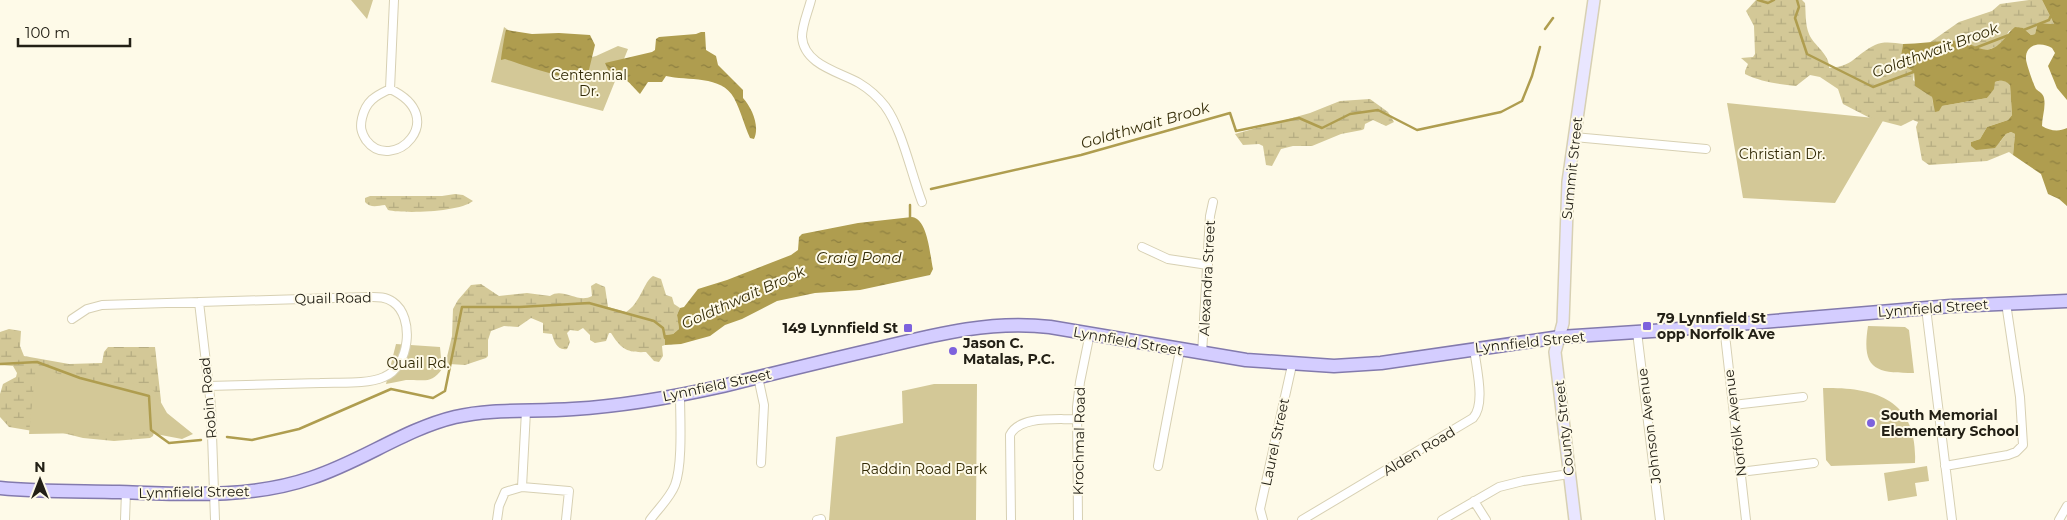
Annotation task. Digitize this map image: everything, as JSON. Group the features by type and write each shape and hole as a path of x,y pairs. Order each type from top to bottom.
{"main road":[{"name":"Summit Street","path":"1560,337 1563,323 1567,193 1594,0"},
{"name":"Lynnfield Street","path":"0,488 215,494 254,491 310,479 352,462 418,430 455,417 484,412 595,407 680,394 947,332 976,328 1022,324 1090,333 1202,354 1292,365 1328,366 1363,365 1560,337 1724,326 1926,308 2067,301"},
{"name":"County Street","path":"1560,337 1555,352 1575,520"}],"street":[{"path":"390,89 394,0"},
{"path":"811,0 803,30 803,44 806,50 819,63 858,82 884,105 896,126 922,202"},
{"path":"390,89 411,102 417,114 414,138 402,148 391,151 380,150 370,144 360,126 367,104 375,96 390,89"},
{"path":"1574,136 1706,149"},
{"name":"Alexandra Street","path":"1202,354 1210,216 1213,202"},
{"path":"1142,246 1168,260 1208,265"},
{"name":"Quail Road","path":"72,319 87,309 102,305 377,297 387,298 400,309 407,328 402,358 398,366 386,377 352,382 208,386"},
{"name":"Robin Road","path":"199,302 211,406 215,520"},
{"path":"1945,466 2008,455 2016,452 2023,445 2020,397 2006,303"},
{"path":"1926,308 1952,520"},
{"name":"Norfolk Avenue","path":"1724,326 1746,520"},
{"name":"Johnson Avenue","path":"1637,332 1660,520"},
{"name":"Krochmal Road","path":"1078,520 1077,419 1080,382 1090,333"},
{"name":"Alden Road","path":"1302,520 1472,418 1476,414 1480,402 1474,348"},
{"path":"1158,466 1180,350"},
{"name":"Laurel Street","path":"1263,520 1260,509 1292,365"},
{"path":"758,377 764,405 761,463"},
{"path":"650,520 671,493 677,479 681,435 680,394"},
{"path":"1733,405 1803,397"},
{"path":"522,487 526,411"},
{"path":"1011,520 1010,435 1012,429 1026,421 1077,419"},
{"path":"1740,472 1814,463"},
{"path":"1442,520 1492,490 1512,483 1569,474"},
{"path":"497,520 499,506 505,492 522,487 569,491 566,520"},
{"path":"125,520 126,492"},
{"path":"1474,501 1486,520"},
{"path":"2059,520 2067,506"}],"green space":[{"path":"351,0 373,0 367,19"},
{"path":"1756,0 1802,0 1805,3 1806,23 1809,34 1827,58 1829,68 1849,63 1878,44 1903,44 1901,63 1914,72 1913,80 1932,97 1933,103 1942,106 1987,98 1995,82 2003,81 2010,84 2012,115 2008,120 1987,127 1980,139 1971,142 2000,142 2006,134 2011,132 2015,134 2013,155 2009,152 1987,161 1929,165 1922,160 1916,127 1918,122 1913,120 1901,126 1870,118 1843,104 1838,89 1820,77 1810,75 1796,86 1764,81 1745,74 1748,64 1741,58 1753,57 1755,54 1754,26 1746,11"},
{"path":"2042,0 2054,24 2040,23 2035,34 2031,35 2023,28 2009,31 2002,44 1990,49 1982,50 1964,42 1929,43 1959,22 1992,11 2000,4"},
{"name":"Centennial Dr.","path":"504,27 518,37 584,59 618,46 628,49 603,111 491,82"},
{"path":"1370,99 1388,112 1394,122 1386,126 1373,120 1365,124 1362,130 1341,134 1312,146 1293,146 1281,149 1272,166 1266,165 1263,146 1259,144 1243,145 1235,134 1310,113 1340,101"},
{"name":"Christian Dr.","path":"1727,103 1884,119 1835,203 1743,198"},
{"path":"463,195 473,201 456,208 418,212 388,210 385,205 371,206 365,202 365,198 370,196 442,196"},
{"path":"653,276 661,279 666,295 672,297 674,304 680,308 677,315 679,329 673,334 665,335 665,345 662,346 663,356 659,362 654,361 646,352 634,352 625,349 611,333 609,333 606,341 595,343 590,340 590,335 583,328 578,331 570,330 567,333 570,342 567,349 561,348 556,345 552,334 543,333 543,323 531,318 518,327 504,326 491,331 488,340 488,356 486,358 465,365 449,364 446,361 452,336 453,309 471,285 481,284 499,296 527,293 550,296 560,293 587,298 592,296 591,286 596,283 605,287 608,307 626,312 635,304"},
{"path":"1868,326 1905,327 1909,330 1914,373 1890,372 1874,366 1869,360 1867,352"},
{"path":"9,329 21,331 20,346 24,356 69,364 102,363 104,352 108,347 155,347 161,401 153,436 150,438 114,441 9,427 0,417 0,394 3,384 16,377 17,373 13,366 0,365 0,332"},
{"name":"Quail Rd.","path":"396,344 440,347 442,369 430,379 406,380 386,384"},
{"path":"36,365 58,374 85,380 146,385 155,392 167,413 193,434 182,439 145,432 29,434"},
{"name":"Raddin Road Park","path":"934,384 977,384 976,520 829,520 836,437 903,423 902,391"},
{"path":"1823,388 1860,390 1890,402 1901,411 1909,425 1914,442 1915,463 1831,466 1826,460"},
{"path":"1927,466 1929,481 1915,483 1917,496 1888,501 1884,473"}],"water":[{"path":"2042,0 2067,0 2067,100 2057,88 2048,66 2055,53 2052,48 2039,44 2034,45 2028,50 2026,59 2035,87 2044,98 2042,126 2054,130 2067,128 2067,206 2059,199 2048,194 2041,174 2013,155 2015,134 2011,132 2006,134 1995,148 1976,150 1971,146 1971,142 1980,139 1987,127 2008,120 2012,115 2010,85 2008,83 2003,81 1995,82 1994,89 1987,98 1942,106 1939,111 1935,112 1932,97 1915,86 1914,72 1900,63 1903,44 1956,41 1981,49 1989,49 2000,44 2015,27 2023,28 2031,35 2035,34 2040,23 2054,24"},
{"path":"506,30 532,34 590,35 595,45 587,78 560,76 505,59 501,60"},
{"path":"705,32 706,50 716,56 718,65 743,90 743,98 752,112 756,123 754,139 750,138 734,98 721,86 703,80 666,76 662,82 648,82 640,94 624,78 610,74 605,63 652,52 655,50 656,39 659,37"},
{"name":"Craig Pond","path":"912,217 922,224 925,231 933,269 930,275 860,290 815,293 777,301 742,319 725,325 710,336 681,344 665,345 665,335 673,334 679,329 677,315 680,308 684,307 698,289 727,280 791,255 798,250 799,237 802,234 858,223"}],"waterway":[{"name":"Goldthwait Brook","path":"1758,0 1768,3 1774,0"},
{"name":"Goldthwait Brook","path":"1797,0 1799,7 1795,18 1807,54 1873,87 1916,71"},
{"name":"Goldthwait Brook","path":"2021,31 2049,20 2052,13"},
{"name":"Goldthwait Brook","path":"1545,29 1553,18"},
{"name":"Goldthwait Brook","path":"1975,48 2009,35"},
{"name":"Goldthwait Brook","path":"931,189 1081,155 1230,113 1236,131 1299,118 1322,128 1350,114 1378,110 1417,130 1501,112 1522,101 1532,76 1540,47"},
{"name":"Goldthwait Brook","path":"910,205 910,218"},
{"name":"Goldthwait Brook","path":"227,437 252,440 299,429 391,389 433,398 445,391 462,307 520,307 589,303 654,321 663,328 665,338 668,338"},
{"name":"Goldthwait Brook","path":"0,364 37,362 80,378 149,396 151,430 169,443 201,440"}],"place":[{"name":"79 Lynnfield St opp Norfolk Ave","path":"1647,326"},
{"name":"149 Lynnfield St","path":"908,328"},
{"name":"Jason C. Matalas, P.C.","path":"953,351"},
{"name":"South Memorial Elementary School","path":"1871,423"}]}
